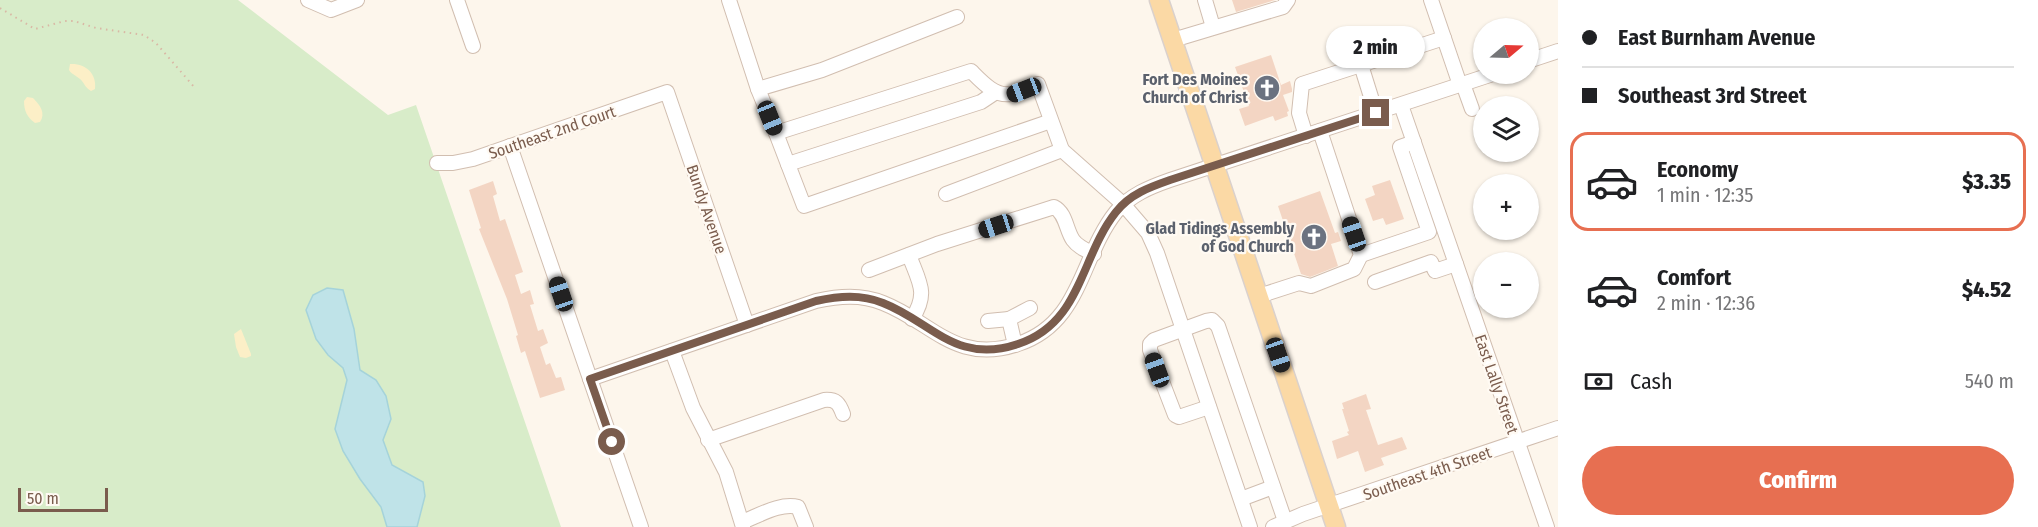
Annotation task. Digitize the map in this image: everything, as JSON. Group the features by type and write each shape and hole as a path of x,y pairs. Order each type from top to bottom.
{"main road":[{"path":"1160,0 1336,527"}],"street":[{"path":"308,0 332,10 357,0"},
{"path":"457,0 473,46"},
{"path":"729,0 758,88 804,206 1052,121"},
{"path":"1204,0 1213,27"},
{"path":"1173,40 1283,7 1288,0"},
{"path":"1431,0 1472,109"},
{"path":"758,88 822,70 957,17"},
{"path":"1306,136 1299,113 1302,84 1444,38"},
{"path":"1539,57 1558,51"},
{"path":"1361,65 1376,113"},
{"path":"776,133 971,71 996,92 1010,95 1038,84 1062,150 1124,204 1148,233 1157,253 1250,527"},
{"path":"590,379 833,297 867,298 884,303 936,335 967,347 984,349 1014,345 1034,338 1060,316 1075,294 1105,229 1116,212 1139,192 1154,185 1473,80"},
{"name":"Southeast 2nd Court","path":"437,163 473,159 667,92"},
{"name":"Bundy Avenue","path":"667,92 747,325"},
{"path":"788,164 981,102 996,92"},
{"name":"East Lally Street","path":"1401,105 1547,527"},
{"path":"1320,131 1361,255"},
{"path":"1259,296 1299,283 1311,286 1354,269 1361,255 1429,232 1400,147 1414,142"},
{"path":"510,146 641,527"},
{"path":"946,194 1062,150"},
{"path":"869,270 1054,207 1061,211 1073,240 1080,247 1094,254"},
{"path":"909,255 921,287 922,300 912,319"},
{"path":"1375,282 1431,262 1435,272 1456,264"},
{"path":"988,321 1009,319 1030,308"},
{"path":"1009,319 1014,345"},
{"path":"1209,407 1179,417 1175,415 1150,350 1150,344 1154,340 1182,329 1212,320 1218,326 1273,487 1279,524"},
{"path":"672,351 693,408 726,472 743,524 766,520 786,506 794,506 798,507 806,527"},
{"path":"708,440 824,400 836,401 843,414"},
{"name":"Southeast 4th Street","path":"1279,524 1558,428"},
{"path":"1241,499 1273,487"}],"path":[{"path":"0,8 35,29 65,21 74,21 96,28 144,35 156,43 195,88"}],"green space":[{"path":"0,0 238,0 388,115 416,105 561,527 0,527"}],"sand":[{"path":"70,64 81,65 89,70 94,78 95,89 89,90 70,72"},
{"path":"27,97 33,98 40,106 42,119 40,122 35,123 26,114 24,101"},
{"path":"241,329 251,354 246,358 240,357 236,347 234,334"}],"water":[{"path":"327,288 343,290 354,329 360,370 376,380 386,396 391,419 383,440 392,465 423,482 425,496 417,527 387,527 381,507 343,451 335,429 347,380 343,368 328,355 316,339 306,310 313,295"}],"building":[{"path":"1232,0 1275,0 1236,12"},
{"name":"Fort Des Moines Church of Christ","path":"1271,55 1281,85 1290,81 1292,92 1283,95 1289,111 1288,116 1275,121 1273,116 1245,126 1239,109 1249,106 1235,67"},
{"path":"1390,180 1404,219 1386,225 1383,218 1373,221 1365,199 1375,195 1372,186"},
{"path":"493,181 497,194 493,196 500,221 505,219 523,272 515,275 521,294 530,290 534,304 530,305 538,331 543,329 548,343 540,347 546,365 550,363 556,378 561,377 565,390 540,398 525,351 521,353 507,299 479,229 481,228 469,190"},
{"name":"Glad Tidings Assembly of God Church","path":"1320,191 1335,233 1338,232 1341,241 1331,244 1338,266 1310,277 1301,274 1278,206"},
{"path":"1366,394 1371,409 1366,410 1378,445 1402,437 1407,449 1381,458 1384,465 1365,472 1358,451 1337,459 1332,441 1349,435 1342,403"}],"place":[{"name":"Fort Des Moines Church of Christ","path":"1267,88"},
{"name":"Glad Tidings Assembly of God Church","path":"1314,237"}],"route":[{"path":"612,442 590,379 816,301 850,296 884,303 936,335 967,347 1002,348 1034,338 1060,316 1075,294 1105,229 1116,212 1139,192 1154,185 1376,113"}]}
